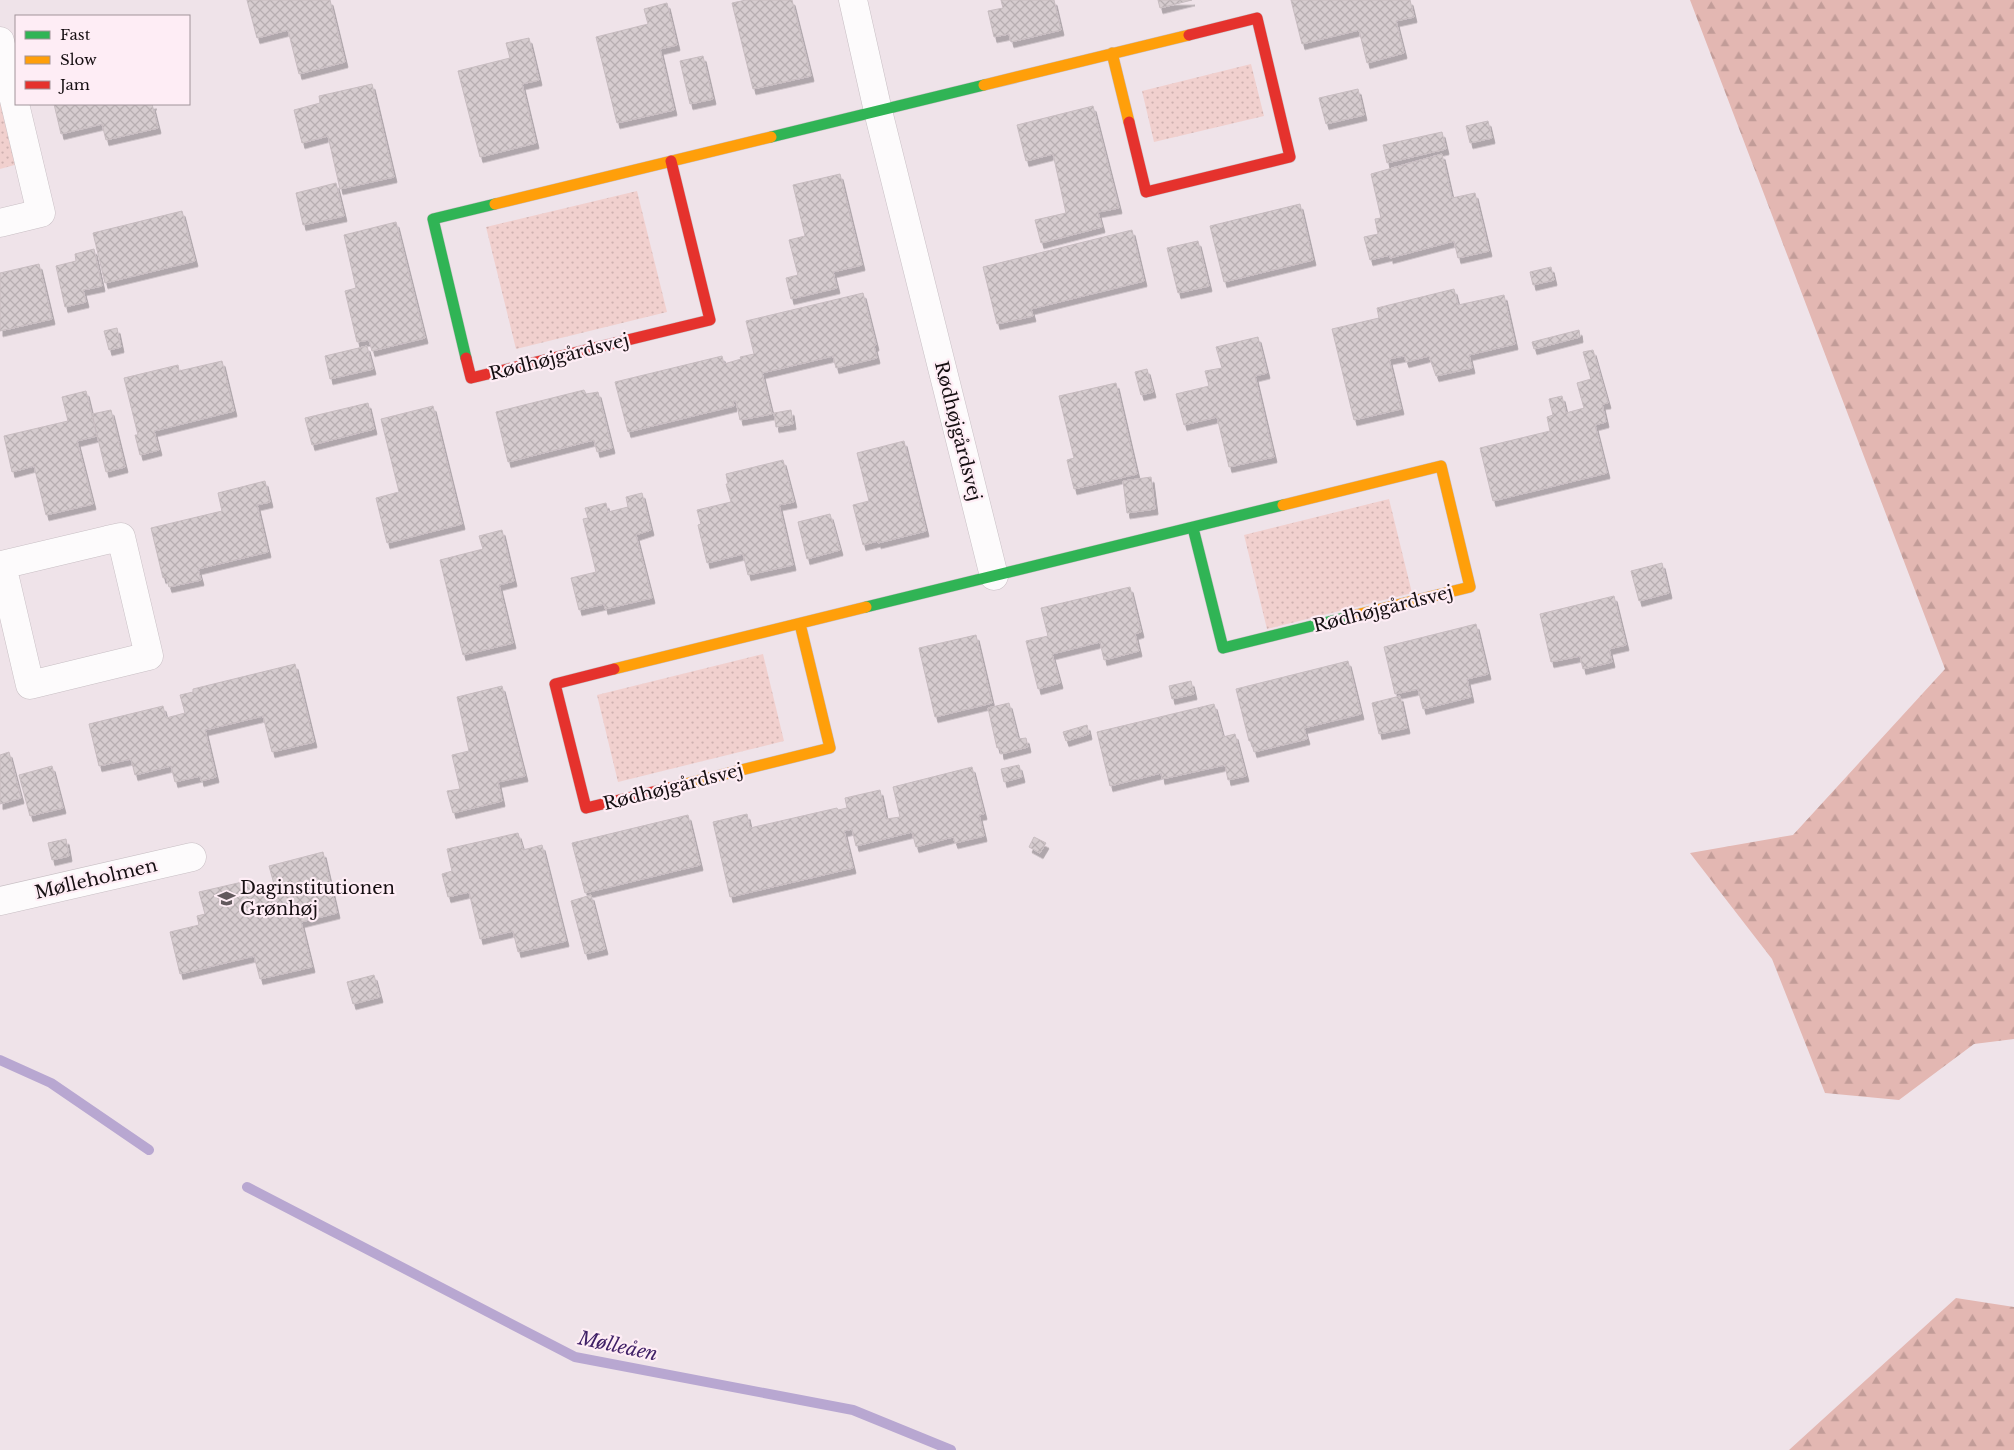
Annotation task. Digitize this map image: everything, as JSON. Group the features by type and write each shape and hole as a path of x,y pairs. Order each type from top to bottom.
{"street":[{"name":"Rødhøjgårdsvej","path":"853,0 878,111 994,576"},
{"name":"Rødhøjgårdsvej","path":"671,161 710,320 471,378 433,219 1257,18 1290,157 1146,192 1112,54"},
{"path":"0,40 15,103"},
{"path":"0,223 41,213 15,105"},
{"name":"Rødhøjgårdsvej","path":"800,624 830,748 586,808 555,684 1440,466 1470,587 1223,648 1193,528"},
{"path":"121,537 149,656 30,685 1,565 121,537"},
{"name":"Mølleholmen","path":"0,902 192,857"}],"shaded area":[{"path":"1251,64 1264,116 1154,142 1142,91"},
{"path":"0,91 18,164 0,169"},
{"path":"637,191 667,312 516,349 486,227"},
{"path":"1389,499 1412,593 1267,629 1244,535"},
{"path":"763,654 784,741 618,782 597,695"}],"green space":[{"path":"1690,0 2014,0 2014,1039 1974,1044 1899,1100 1825,1093 1772,959 1690,853 1793,835 1945,669"},
{"path":"1956,1298 2014,1307 2014,1450 1789,1450"}],"building":[{"path":"247,0 330,0 345,62 299,74 288,30 257,38"},
{"path":"746,0 792,0 811,76 753,89 732,3"},
{"path":"1001,0 1054,0 1061,30 1011,42 1009,34 994,37 988,11 1003,8"},
{"path":"1158,0 1192,0 1160,8"},
{"path":"1291,0 1410,0 1414,17 1396,21 1404,53 1367,63 1359,30 1302,44"},
{"path":"667,3 677,45 660,49 674,110 617,123 596,37 648,24 644,9"},
{"path":"529,38 539,80 522,84 536,143 480,157 458,71 510,58 506,43"},
{"path":"703,56 713,99 690,104 680,61"},
{"path":"372,84 394,177 340,189 328,136 302,143 294,110 320,103 319,96"},
{"path":"1358,89 1364,115 1326,124 1319,98"},
{"path":"54,105 152,105 158,128 106,140 102,124 61,134"},
{"path":"1093,106 1119,208 1098,212 1102,227 1041,243 1035,220 1066,213 1053,154 1026,161 1017,125"},
{"path":"1488,121 1492,138 1470,143 1466,126"},
{"path":"1442,132 1446,149 1387,163 1383,145"},
{"path":"1442,154 1452,198 1475,193 1489,251 1458,258 1454,241 1390,258 1390,255 1370,260 1364,237 1378,234 1375,219 1381,218 1371,174"},
{"path":"840,174 862,265 833,272 837,288 791,299 786,278 798,275 789,240 805,236 793,185"},
{"path":"336,183 344,216 303,225 296,193"},
{"path":"1300,204 1313,260 1224,282 1210,226"},
{"path":"182,211 195,261 105,283 93,233"},
{"path":"396,222 425,338 372,351 369,340 357,342 345,291 356,288 344,235"},
{"path":"1132,230 1144,281 1031,309 1033,316 997,324 983,267"},
{"path":"1198,241 1209,286 1178,293 1167,248"},
{"path":"94,249 102,286 83,290 86,302 65,307 56,266 76,261 75,254"},
{"path":"39,264 52,319 0,331 0,273"},
{"path":"1551,267 1554,280 1533,285 1530,272"},
{"path":"1454,289 1458,305 1504,295 1515,344 1469,355 1472,368 1436,376 1429,356 1406,362 1404,356 1389,359 1401,409 1354,420 1332,329 1379,318 1377,308"},
{"path":"863,293 876,345 874,346 877,358 836,368 833,356 762,373 772,414 740,420 736,401 733,401 734,406 628,432 615,382 722,356 724,364 741,359 740,357 754,354 746,321"},
{"path":"117,328 121,347 109,350 104,331"},
{"path":"1579,330 1580,337 1534,349 1532,342"},
{"path":"1258,337 1267,373 1255,376 1274,457 1229,467 1217,417 1184,425 1176,394 1209,386 1205,371 1222,368 1216,347"},
{"path":"367,346 373,369 330,379 325,356"},
{"path":"1593,350 1608,403 1602,404 1606,422 1595,425 1607,473 1493,501 1480,448 1550,431 1547,417 1553,415 1549,399 1562,396 1566,413 1584,408 1577,383 1591,379 1583,352"},
{"path":"222,361 234,411 154,431 159,450 140,455 135,435 138,435 124,378 178,365 179,371"},
{"path":"1147,369 1153,392 1141,395 1135,372"},
{"path":"1116,383 1137,474 1074,489 1067,460 1074,458 1059,396"},
{"path":"584,390 586,394 598,392 612,448 597,452 594,440 508,462 496,412"},
{"path":"86,391 97,436 77,441 93,504 46,515 34,466 12,472 4,436 68,421 62,397"},
{"path":"368,403 374,429 312,445 305,418"},
{"path":"433,406 462,524 387,543 376,498 399,492 381,419"},
{"path":"111,410 125,467 106,472 92,414"},
{"path":"791,410 793,424 776,427 774,413"},
{"path":"904,441 926,531 863,545 853,505 869,501 857,453"},
{"path":"783,460 794,502 779,505 793,565 748,575 743,554 707,563 698,525 701,524 697,510 731,502 726,484 728,484 726,474"},
{"path":"1151,477 1155,509 1127,513 1123,481"},
{"path":"265,481 270,502 257,505 268,552 198,569 201,580 169,587 166,577 163,578 151,528 222,511 218,493"},
{"path":"642,493 651,530 636,535 652,598 605,609 604,604 579,610 571,578 596,572 583,519 588,518 585,508 606,503 608,512 628,507 626,497"},
{"path":"830,514 840,550 807,559 798,522"},
{"path":"502,530 514,581 499,585 513,643 463,655 440,560 483,549 479,536"},
{"path":"1662,563 1669,593 1639,601 1631,571"},
{"path":"1130,587 1141,632 1135,634 1139,651 1104,660 1100,642 1052,654 1060,683 1038,689 1026,641 1048,636 1041,608"},
{"path":"1614,596 1626,645 1609,649 1612,662 1583,669 1580,656 1551,662 1540,614"},
{"path":"1476,624 1488,674 1467,679 1471,697 1423,709 1418,689 1395,694 1384,647"},
{"path":"976,635 992,703 935,717 919,648"},
{"path":"1348,661 1361,714 1304,728 1307,739 1254,752 1251,741 1249,741 1236,689"},
{"path":"295,664 314,742 272,752 263,716 205,730 216,777 201,781 200,776 175,782 171,766 135,775 131,759 99,766 89,724 163,706 166,718 185,713 180,695 193,692 193,689"},
{"path":"1191,681 1194,694 1172,699 1169,686"},
{"path":"502,686 525,776 498,782 502,801 453,813 447,791 460,789 452,755 469,751 457,697"},
{"path":"1400,696 1407,728 1379,734 1372,703"},
{"path":"1009,703 1018,739 1026,738 1028,747 1001,754 1000,747 997,748 988,708"},
{"path":"1214,704 1223,737 1235,734 1246,776 1228,780 1225,765 1162,779 1161,773 1110,786 1097,732"},
{"path":"1087,725 1089,734 1066,741 1063,732"},
{"path":"9,752 21,798 0,804 0,755"},
{"path":"1019,765 1022,777 1004,782 1001,769"},
{"path":"52,766 63,808 30,816 19,775"},
{"path":"972,767 984,814 979,815 984,836 955,843 953,837 916,847 912,832 856,846 852,829 844,831 853,868 730,897 713,822 747,814 750,828 837,808 838,810 847,808 845,798 880,790 886,819 900,817 893,787"},
{"path":"688,815 700,865 585,893 572,843"},
{"path":"518,833 523,850 542,845 566,941 518,952 513,931 480,939 469,892 448,897 442,874 452,871 447,849"},
{"path":"1034,837 1046,843 1040,853 1029,847"},
{"path":"66,839 69,856 52,860 48,843"},
{"path":"323,852 337,913 301,922 312,967 260,979 254,956 180,974 170,932 199,925 197,916 205,914 199,892 251,880 253,890 274,884 269,866"},
{"path":"591,895 605,949 585,954 571,901"},
{"path":"374,975 380,997 353,1004 347,982"}],"waterway":[{"path":"0,1060 51,1083 149,1150"},
{"name":"Mølleåen","path":"247,1187 575,1357 853,1410 951,1450"}],"traffic: fast":[{"path":"771,137 984,85"},
{"path":"466,358 433,219 495,204"},
{"path":"866,607 1283,505"},
{"path":"1193,528 1223,648 1352,616"}],"traffic: slow":[{"path":"984,85 1189,35"},
{"path":"1112,53 1129,122"},
{"path":"495,204 771,137"},
{"path":"1283,505 1441,466 1470,587 1352,616"},
{"path":"614,669 866,607"},
{"path":"669,788 830,748 800,624"}],"traffic: jam":[{"path":"1129,122 1146,192 1290,157 1257,18 1189,35"},
{"path":"466,358 471,378 710,320 671,161"},
{"path":"614,669 555,684 586,808 669,788"}],"place":[{"name":"Daginstitutionen Grønhøj","path":"226,898"}]}
